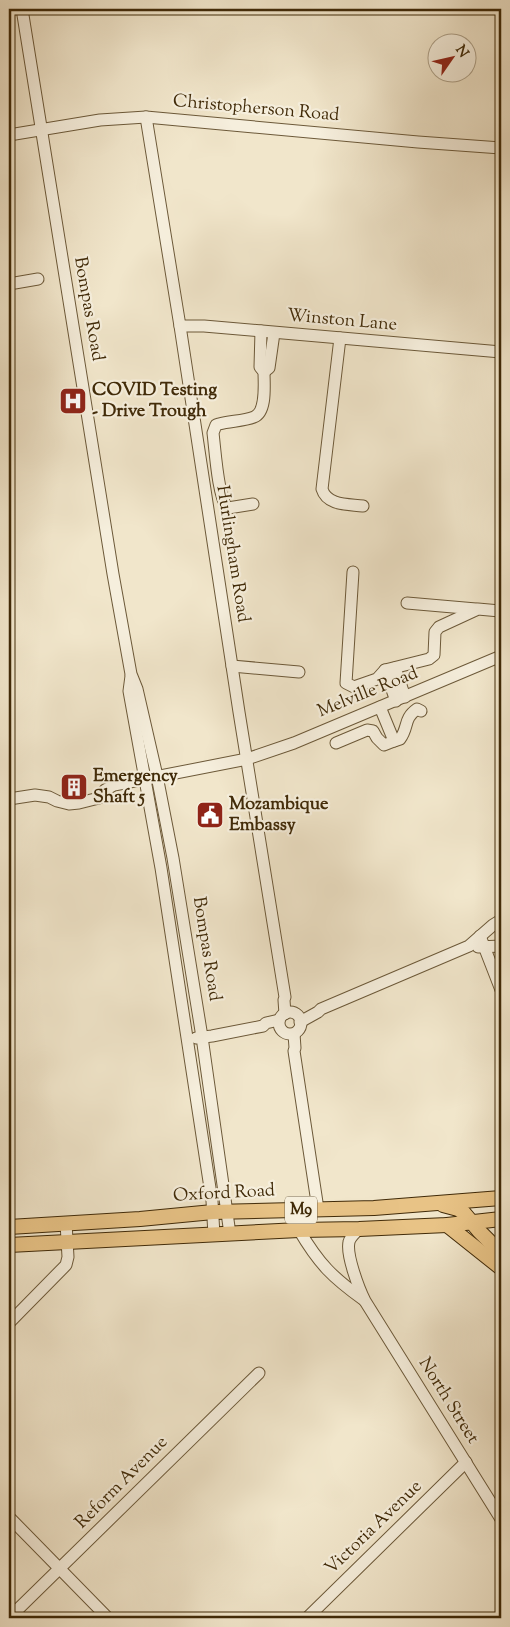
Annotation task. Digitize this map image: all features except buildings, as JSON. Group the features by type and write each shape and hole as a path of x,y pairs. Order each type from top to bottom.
{"main road":[{"name":"Oxford Road","path":"9,1227 220,1211 439,1204 501,1198"},
{"path":"439,1204 458,1209 464,1213 500,1251"},
{"name":"M9","path":"9,1245 299,1230 447,1225 501,1219"},
{"path":"94,1222 95,1241"},
{"path":"500,1251 495,1238 501,1224"},
{"path":"447,1225 501,1268"},
{"path":"29,1226 31,1244"}],"street":[{"name":"Bompas Road","path":"22,9 113,574 131,674 137,689 157,776 173,858 202,1038 220,1211 214,1235"},
{"name":"Christopherson Road","path":"9,135 100,120 146,116 501,148"},
{"name":"Hurlingham Road","path":"146,116 318,1209"},
{"path":"9,284 38,280"},
{"name":"Winston Lane","path":"180,326 204,326 501,352"},
{"path":"253,504 228,508 225,506 221,492 213,433 219,424 259,414 264,400 264,372 260,367 261,331"},
{"path":"264,372 269,368 274,333"},
{"path":"340,338 322,489 324,495 331,501 363,506"},
{"path":"353,572 346,684 354,687 376,679 390,669 430,659 434,655 435,632 440,627 478,609"},
{"path":"407,603 500,611"},
{"name":"Melville Road","path":"9,799 35,794 69,804 78,804 99,798 105,790 114,785 247,760 294,743 501,656"},
{"path":"232,666 299,672"},
{"path":"390,669 401,699"},
{"name":"Bompas Road","path":"131,674 129,691 161,868 187,1038 220,1211 230,1234"},
{"path":"380,707 394,741"},
{"path":"336,743 367,730 373,731 384,745 400,739 405,732 406,722 411,713 417,709 421,710"},
{"path":"482,942 493,925 501,920"},
{"path":"187,1038 202,1038 266,1024 289,1023 317,1008 321,1009 469,946 482,942 501,946"},
{"path":"482,942 501,990"},
{"path":"9,1323 66,1265 68,1243 66,1223"},
{"name":"North Street","path":"359,1229 349,1242 351,1261 365,1301 501,1519"},
{"name":"North Street","path":"299,1230 316,1258 331,1275 365,1301"},
{"path":"331,1275 346,1271 351,1261"},
{"name":"Reform Avenue","path":"9,1618 259,1373"},
{"name":"Victoria Avenue","path":"306,1618 466,1462"},
{"path":"9,1517 108,1618"}],"place":[{"name":"COVID Testing - Drive Trough","path":"73,401"},
{"name":"Emergency Shaft 5","path":"74,787"},
{"name":"Mozambique Embassy","path":"210,815"}]}
